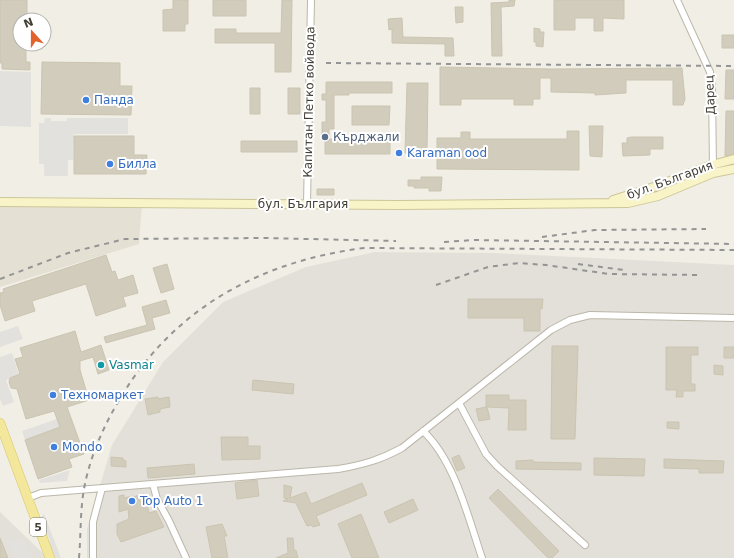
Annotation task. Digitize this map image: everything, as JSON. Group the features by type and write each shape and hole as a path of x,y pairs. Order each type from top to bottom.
{"main road":[{"name":"5","path":"0,423 50,558"}],"street":[{"name":"Капитан Петко войвода","path":"307,204 311,0"},
{"name":"Дарец","path":"677,0 710,72 712,88 713,169"},
{"name":"бул. България","path":"0,202 399,205 628,203 658,196 734,159"},
{"name":"бул. България","path":"713,169 734,169"},
{"path":"28,498 41,493 338,469 380,460 402,448 551,330 570,320 590,315 734,318"},
{"path":"459,403 486,454 496,466 586,546"},
{"path":"423,431 432,439 444,457 465,508 482,558"},
{"path":"153,484 157,499 186,558"},
{"path":"93,558 93,522 102,488"}],"shaded area":[{"path":"0,71 31,72 31,127 0,126"},
{"path":"45,118 51,118 51,121 67,121 67,118 128,118 128,134 74,134 73,160 68,160 68,176 44,176 44,164 39,164 39,123 44,123"},
{"path":"0,204 142,204 139,244 0,287"},
{"path":"375,252 494,253 734,265 734,558 87,558 87,529 112,445 163,362 223,302 306,267"},
{"path":"18,326 23,339 0,347 0,332"},
{"path":"12,353 19,375 6,380 14,402 3,406 0,399 0,357"},
{"path":"57,419 60,427 25,440 22,431"},
{"path":"70,470 67,481 40,483 39,480"},
{"path":"0,512 48,558 0,558"},
{"path":"44,514 61,558 52,558 46,548 50,541 48,536 41,533 37,522"},
{"path":"22,538 32,558 16,558 8,542"}],"building":[{"path":"0,0 27,0 27,12 12,12 12,52 26,52 26,62 30,62 30,70 2,69 2,63 0,63"},
{"path":"173,0 188,0 188,24 185,24 185,31 163,31 163,10 173,9"},
{"path":"213,0 246,0 246,16 213,16"},
{"path":"282,0 292,0 291,72 275,72 275,43 215,43 215,29 236,29 236,33 281,33"},
{"path":"509,0 515,0 514,6 501,7 502,56 492,56 491,3 509,2"},
{"path":"554,0 624,0 624,19 603,18 603,31 594,31 594,18 575,18 575,30 554,30"},
{"path":"455,7 463,7 463,22 456,23"},
{"path":"402,18 403,37 453,38 454,56 445,56 445,44 392,43 392,29 389,30 388,19"},
{"path":"534,28 540,29 540,32 544,32 543,47 536,46 536,42 534,42"},
{"path":"722,35 734,35 734,48 722,48"},
{"name":"Панда","path":"42,62 120,63 120,86 132,86 131,115 41,114"},
{"path":"440,67 552,69 682,68 685,99 683,105 673,105 673,80 626,80 626,93 595,95 595,93 551,92 551,78 540,78 540,99 533,99 533,105 514,105 514,99 461,99 461,105 440,105"},
{"path":"726,70 734,70 734,99 725,99"},
{"path":"326,82 392,82 392,93 349,93 349,95 334,95 334,129 329,129 329,139 351,139 351,136 375,136 375,140 390,140 390,154 325,154 325,139 322,139 322,122 326,122 326,100 322,100 322,94 326,94"},
{"path":"407,83 428,83 427,153 405,153"},
{"path":"250,88 260,88 260,114 250,114"},
{"path":"288,88 300,88 300,114 288,114"},
{"path":"352,106 390,106 389,125 352,125"},
{"path":"726,111 734,111 734,154 725,156"},
{"path":"589,126 603,126 602,157 590,156"},
{"path":"567,131 579,131 579,170 437,169 437,138 461,138 461,132 470,132 470,139 567,139"},
{"name":"Билла","path":"74,136 134,136 134,155 147,155 146,174 74,174"},
{"path":"663,137 663,149 650,149 650,155 623,156 622,143 627,143 627,138"},
{"path":"241,141 297,141 297,152 241,152"},
{"path":"421,177 442,177 441,191 429,191 429,188 414,188 414,186 408,186 408,180 421,180"},
{"path":"317,189 334,189 334,195 317,195"},
{"path":"106,255 112,272 115,271 118,280 133,275 138,293 123,297 126,306 96,316 86,284 32,301 35,311 5,321 0,305 0,293 4,292 3,289"},
{"path":"167,264 174,289 161,293 153,268"},
{"path":"468,299 543,299 542,309 540,309 540,331 524,331 524,318 468,318"},
{"path":"166,300 170,313 152,318 155,329 106,343 104,337 147,325 142,307"},
{"path":"75,331 81,352 101,345 109,370 98,374 93,357 80,361 80,370 89,400 67,407 84,454 69,459 72,467 38,479 25,440 60,427 54,411 26,419 17,389 11,388 9,382 10,378 20,374 15,359 23,357 20,348"},
{"path":"552,346 578,346 575,439 551,439"},
{"path":"666,347 698,347 698,355 691,355 691,384 695,384 695,391 683,391 683,397 676,397 677,390 666,390"},
{"path":"724,347 734,347 734,358 724,358"},
{"path":"714,365 723,366 723,375 714,374"},
{"path":"253,380 294,384 293,394 252,390"},
{"path":"486,395 509,395 509,400 526,400 526,430 508,430 509,408 487,407 490,419 479,421 476,409 486,407"},
{"path":"158,397 158,399 169,397 170,407 160,409 160,412 148,415 145,399"},
{"path":"667,422 679,422 679,429 667,428"},
{"path":"221,437 248,437 248,446 260,446 260,459 222,460"},
{"path":"459,455 465,468 457,471 452,458"},
{"path":"111,457 123,458 123,460 126,461 126,467 111,466"},
{"path":"594,458 645,459 644,476 594,475"},
{"path":"664,459 724,461 723,473 699,473 699,469 664,468"},
{"path":"533,460 533,462 581,463 581,470 516,469 516,461"},
{"path":"194,464 195,474 148,478 147,468"},
{"path":"257,480 259,496 237,499 235,483"},
{"path":"362,483 367,495 316,516 320,525 313,527 311,525 307,526 296,503 283,501 288,499 284,498 284,485 292,487 290,498 306,492 311,504"},
{"path":"498,489 559,551 552,558 548,558 489,498"},
{"path":"144,494 149,513 156,511 164,527 121,542 117,534 117,524 129,519 128,509 119,512 119,496 124,495 124,498"},
{"path":"413,499 418,510 389,523 384,512"},
{"path":"361,514 379,558 352,558 338,524"},
{"path":"222,524 227,536 224,536 228,558 212,558 206,527"},
{"path":"0,538 8,558 0,558"},
{"path":"287,538 293,538 294,551 296,550 298,558 276,558 288,553"}],"railway":[{"path":"326,63 734,66"},
{"path":"542,237 595,230 706,229"},
{"path":"0,279 68,253 125,239 265,238 396,241"},
{"path":"444,242 474,240 734,244"},
{"path":"79,558 84,489 90,465 98,441 121,397 143,365 167,338 195,314 224,294 257,277 291,264 326,254 364,248 734,250"},
{"path":"436,285 488,267 519,263 546,265 609,274 701,275"},
{"path":"578,264 624,270"}],"place":[{"name":"Панда","path":"86,100"},
{"name":"Кърджали","path":"325,137"},
{"name":"Karaman ood","path":"399,153"},
{"name":"Билла","path":"110,164"},
{"name":"Vasmar","path":"101,365"},
{"name":"Техномаркет","path":"53,395"},
{"name":"Mondo","path":"54,447"},
{"name":"Top Auto 1","path":"132,501"}]}
